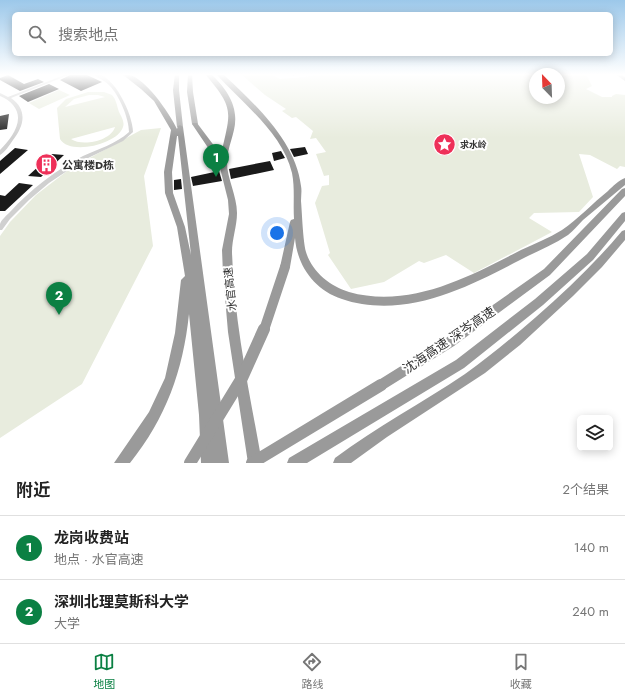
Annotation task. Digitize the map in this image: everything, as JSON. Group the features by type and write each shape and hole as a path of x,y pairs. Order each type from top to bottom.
{"highway":[{"path":"153,96 177,128 183,149 222,463"},
{"path":"223,164 233,118 225,96"},
{"path":"241,96 279,136"},
{"path":"190,463 235,392 249,365 260,340 285,267 292,239 298,184 296,172 289,153 279,136 263,111 248,96"},
{"name":"水官高速","path":"196,124 223,164 233,206 227,260 230,297 253,463"},
{"path":"177,128 169,165 169,193 181,227 188,263 206,415 208,463"},
{"path":"169,165 183,149"},
{"path":"297,199 301,251 303,260 313,275 327,287 350,297 366,301 393,301 443,290 468,282 488,272 566,231 625,180"},
{"name":"沈海高速 深岑高速","path":"253,463 450,342 547,272 625,191"},
{"name":"沈海高速 深岑高速","path":"294,463 460,364 539,302 590,257 625,215"},
{"path":"340,463 362,447 459,385 518,340 586,277 603,260 625,233"},
{"path":"121,463 156,410 174,366 182,322 188,263"}],"main road":[{"path":"176,96 177,128"},
{"path":"191,96 196,124"}],"street":[{"path":"0,153 14,136 20,119 17,107 8,98 3,96"},
{"path":"8,98 14,96"},
{"path":"0,228 23,202 56,175 81,159 123,139 131,132 131,124 118,96"}],"shaded area":[{"path":"46,96 69,96 39,109 29,103"},
{"path":"77,96 87,96 74,99 65,107 105,97 100,96 112,96 124,123 123,127 119,133 104,143 93,146 73,147 65,144 60,139 57,108 66,99","holes":["115,127 108,136 96,141 82,142 71,139"]},
{"path":"266,96 535,96 535,98 559,98 559,96 612,97 613,96 625,96 625,167 620,166 617,169 590,155 579,154 593,197 579,212 534,213 529,218 552,232 474,273 446,255 424,263 419,261 384,282 351,289 328,255 330,253 315,203 322,186 329,185 329,175 324,176 316,154 326,152 316,138 310,139 313,131 296,117 292,118 282,111 286,109"},
{"path":"161,128 144,176 153,246 82,384 0,438 0,236 10,222 36,195 71,168 141,130"}],"building":[{"path":"20,96 43,96 28,102"},
{"path":"9,114 7,129 0,130 0,116"},
{"path":"305,147 308,154 294,157 290,149"},
{"path":"15,148 28,150 0,174 0,161"},
{"path":"281,151 285,158 274,161 272,153"},
{"name":"公寓楼D栋","path":"52,154 64,155 41,177 28,176"},
{"path":"270,161 274,170 231,179 229,169"},
{"path":"219,171 222,181 193,186 191,177"},
{"path":"181,179 182,189 174,190 174,180"},
{"path":"19,183 33,185 5,211 0,211 0,195 5,196"}],"place":[{"name":"求水岭","path":"444,144"},
{"name":"公寓楼D栋","path":"46,165"},
{"name":"龙岗收费站","path":"216,177"},
{"name":"深圳北理莫斯科大学","path":"59,315"}]}
